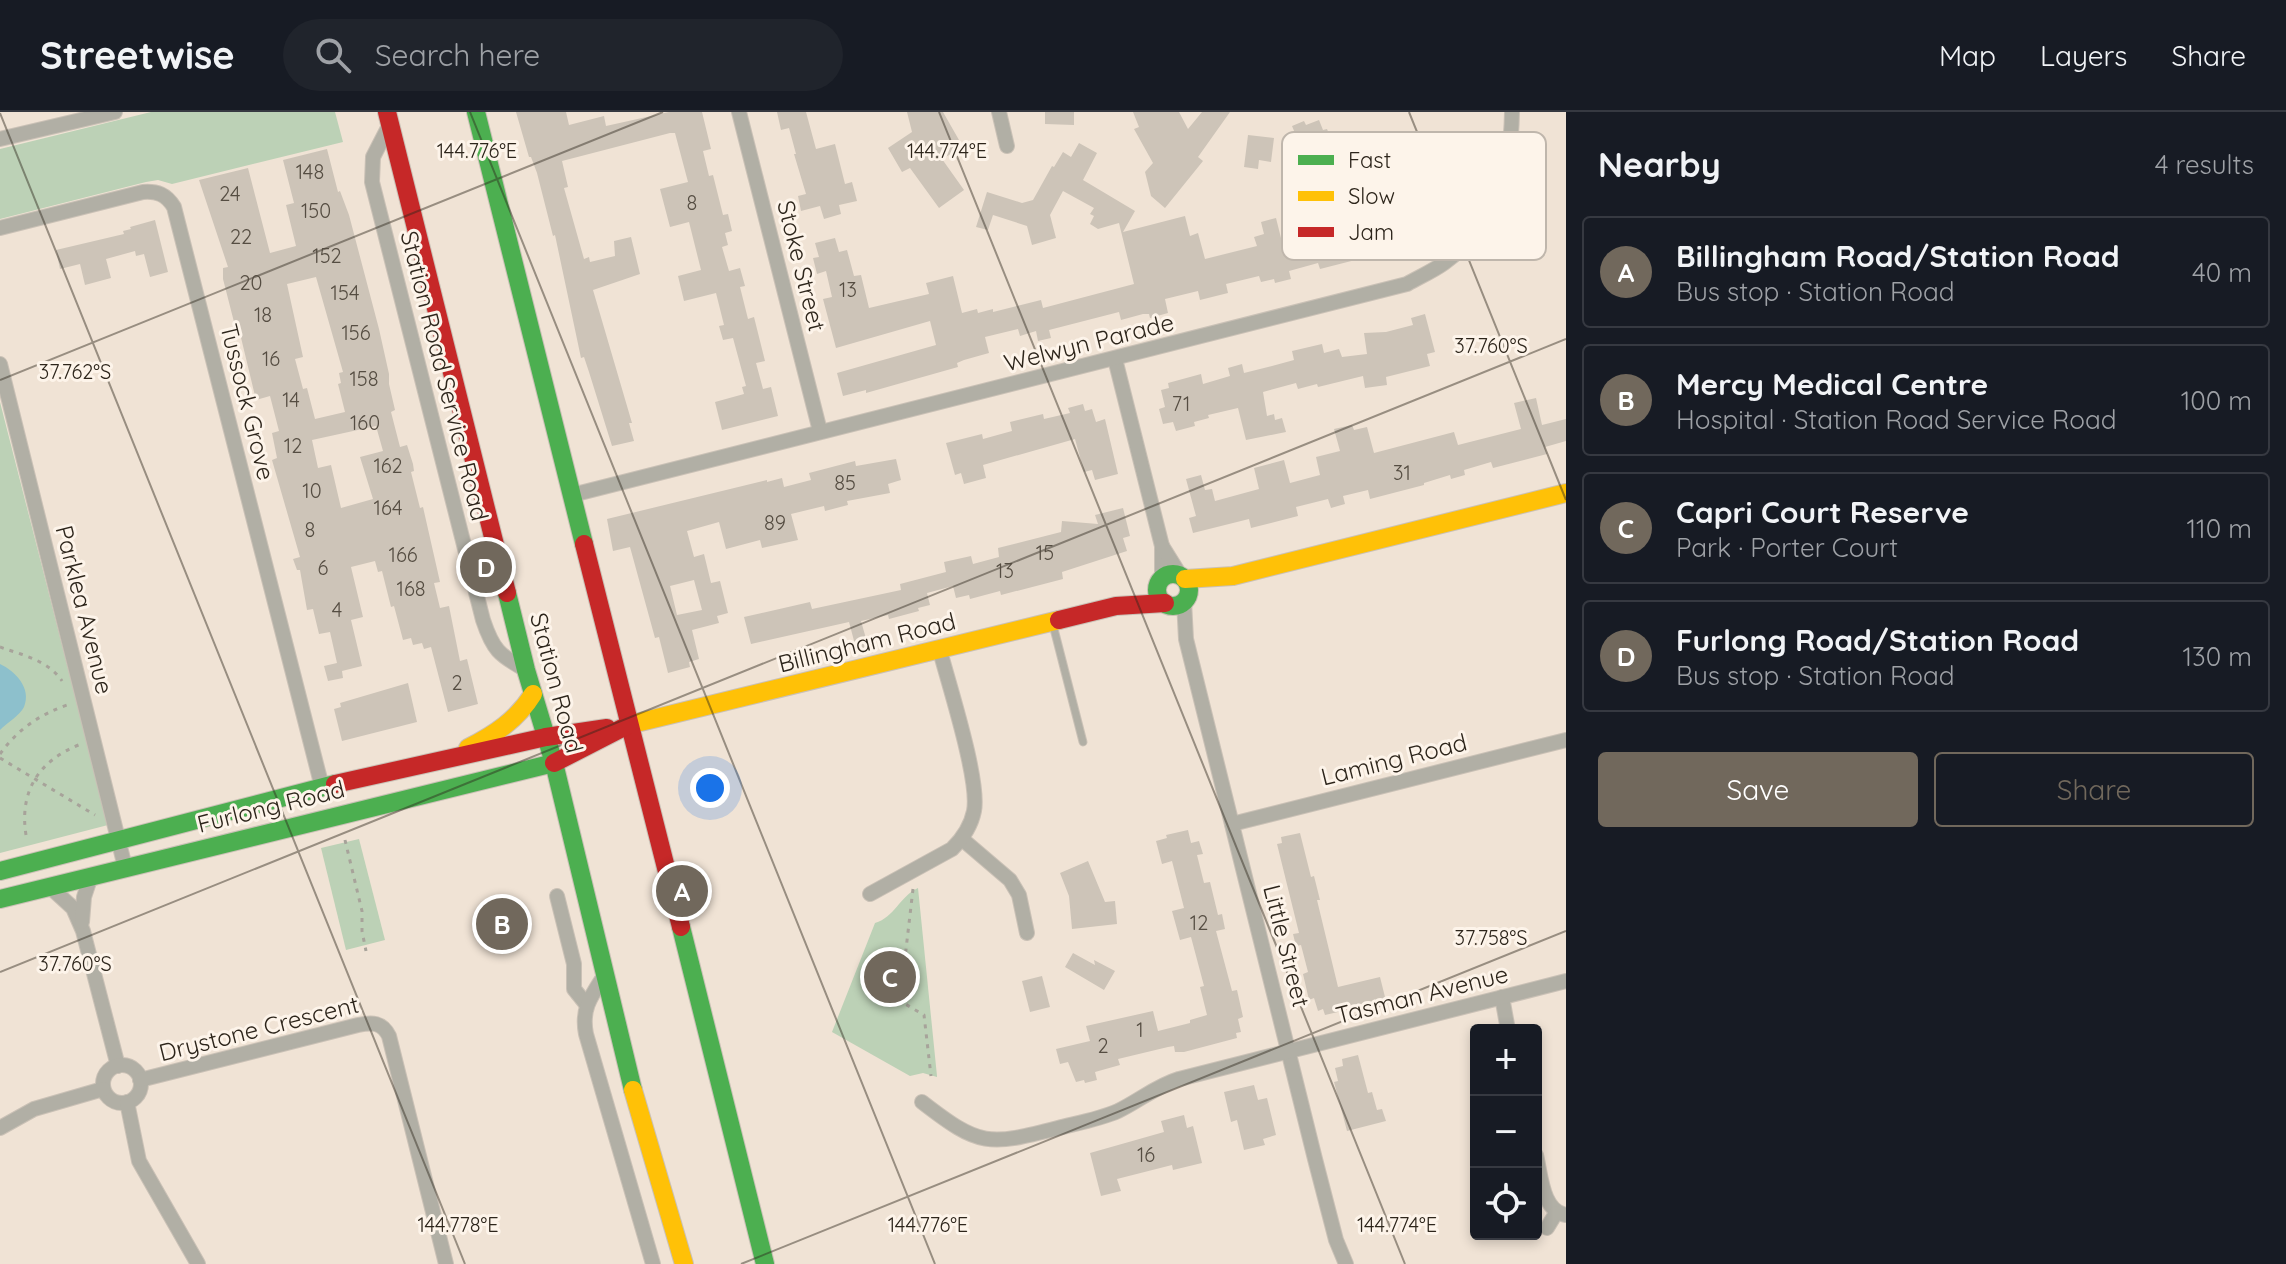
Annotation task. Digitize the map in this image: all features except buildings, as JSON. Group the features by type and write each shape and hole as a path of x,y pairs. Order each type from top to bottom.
{"main road":[{"path":"476,112 765,1264"},
{"name":"Station Road","path":"388,118 526,670 554,763 604,976 640,1115 684,1264"},
{"name":"Billingham Road","path":"628,725 940,651 1566,493"},
{"path":"446,758 474,745 515,718 533,694"},
{"name":"Furlong Road","path":"0,871 446,758 546,737 628,725"},
{"name":"Furlong Road","path":"0,899 554,763 628,725"}],"street":[{"path":"2,140 115,112"},
{"name":"Stoke Street","path":"739,112 820,431"},
{"path":"999,112 1007,146"},
{"name":"Station Road Service Road","path":"388,118 371,166 376,197 490,644 502,656 526,670"},
{"name":"Tussock Grove","path":"0,228 143,192 155,191 174,207 322,787"},
{"name":"Welwyn Parade","path":"572,495 1370,295 1407,284 1448,260"},
{"name":"Little Street","path":"1115,359 1336,1240 1346,1264"},
{"name":"Parklea Avenue","path":"0,364 125,867"},
{"path":"870,894 952,849 962,839 974,813 973,786 940,651"},
{"name":"Laming Road","path":"1232,824 1566,740"},
{"path":"962,839 1010,880 1019,895 1027,933"},
{"path":"83,931 83,906 91,876"},
{"path":"49,886 73,908 83,931 118,1066"},
{"path":"557,896 574,964 574,989 586,1004"},
{"path":"604,976 586,1004 583,1021 653,1264"},
{"name":"Tasman Avenue","path":"922,1102 962,1132 987,1141 1011,1140 1115,1112 1165,1083 1566,981"},
{"path":"1496,999 1500,1024"},
{"path":"1496,999 1506,1024"},
{"name":"Drystone Crescent","path":"140,1080 358,1025 373,1023 382,1027 389,1036 446,1264"},
{"path":"118,1066 132,1069 140,1080 139,1091 127,1102 110,1099 103,1089 107,1072 118,1066"},
{"path":"0,1128 34,1109 103,1089"},
{"path":"127,1102 139,1161 198,1264"},
{"path":"1539,1168 1546,1196 1561,1214 1547,1228"}],"lane":[{"path":"1052,621 1083,742"}],"path":[{"path":"0,647 53,669 65,687"},
{"path":"68,695 70,703 41,714 16,735 0,756 99,817"},
{"path":"26,835 24,810 34,778 57,755 81,744"},
{"path":"345,840 362,911 366,951"},
{"path":"913,889 900,1001 925,1017 931,1076"}],"green space":[{"path":"151,112 335,112 343,142 172,184 158,180 146,182 0,219 0,149"},
{"path":"0,402 108,825 0,853"},
{"path":"359,839 385,940 346,950 321,848"},
{"path":"918,888 937,1077 923,1073 910,1076 832,1032 875,923"}],"water":[{"path":"0,664 21,681 26,700 20,713 0,730"}],"traffic: fast":[{"path":"476,112 584,544"},
{"path":"1173,574 1184,579 1189,590 1184,601 1173,606 1162,601 1157,590 1162,579 1173,574"},
{"path":"507,593 554,763 633,1090"},
{"path":"0,899 554,763"},
{"path":"0,871 335,784"},
{"path":"681,927 765,1264"}],"traffic: slow":[{"path":"1185,579 1233,576 1566,493"},
{"path":"628,725 1059,620"},
{"path":"468,748 504,726 520,712 533,694"},
{"path":"633,1090 684,1264"}],"traffic: jam":[{"path":"387,112 507,593"},
{"path":"584,544 681,927"},
{"path":"1059,620 1116,606 1165,603"},
{"path":"554,763 628,725"},
{"path":"546,737 607,728"},
{"path":"335,784 546,737"}],"place":[{"name":"Furlong Road/Station Road","path":"486,567"},
{"name":"Billingham Road/Station Road","path":"682,891"},
{"name":"Mercy Medical Centre","path":"502,924"},
{"name":"Capri Court Reserve","path":"890,977"}]}
